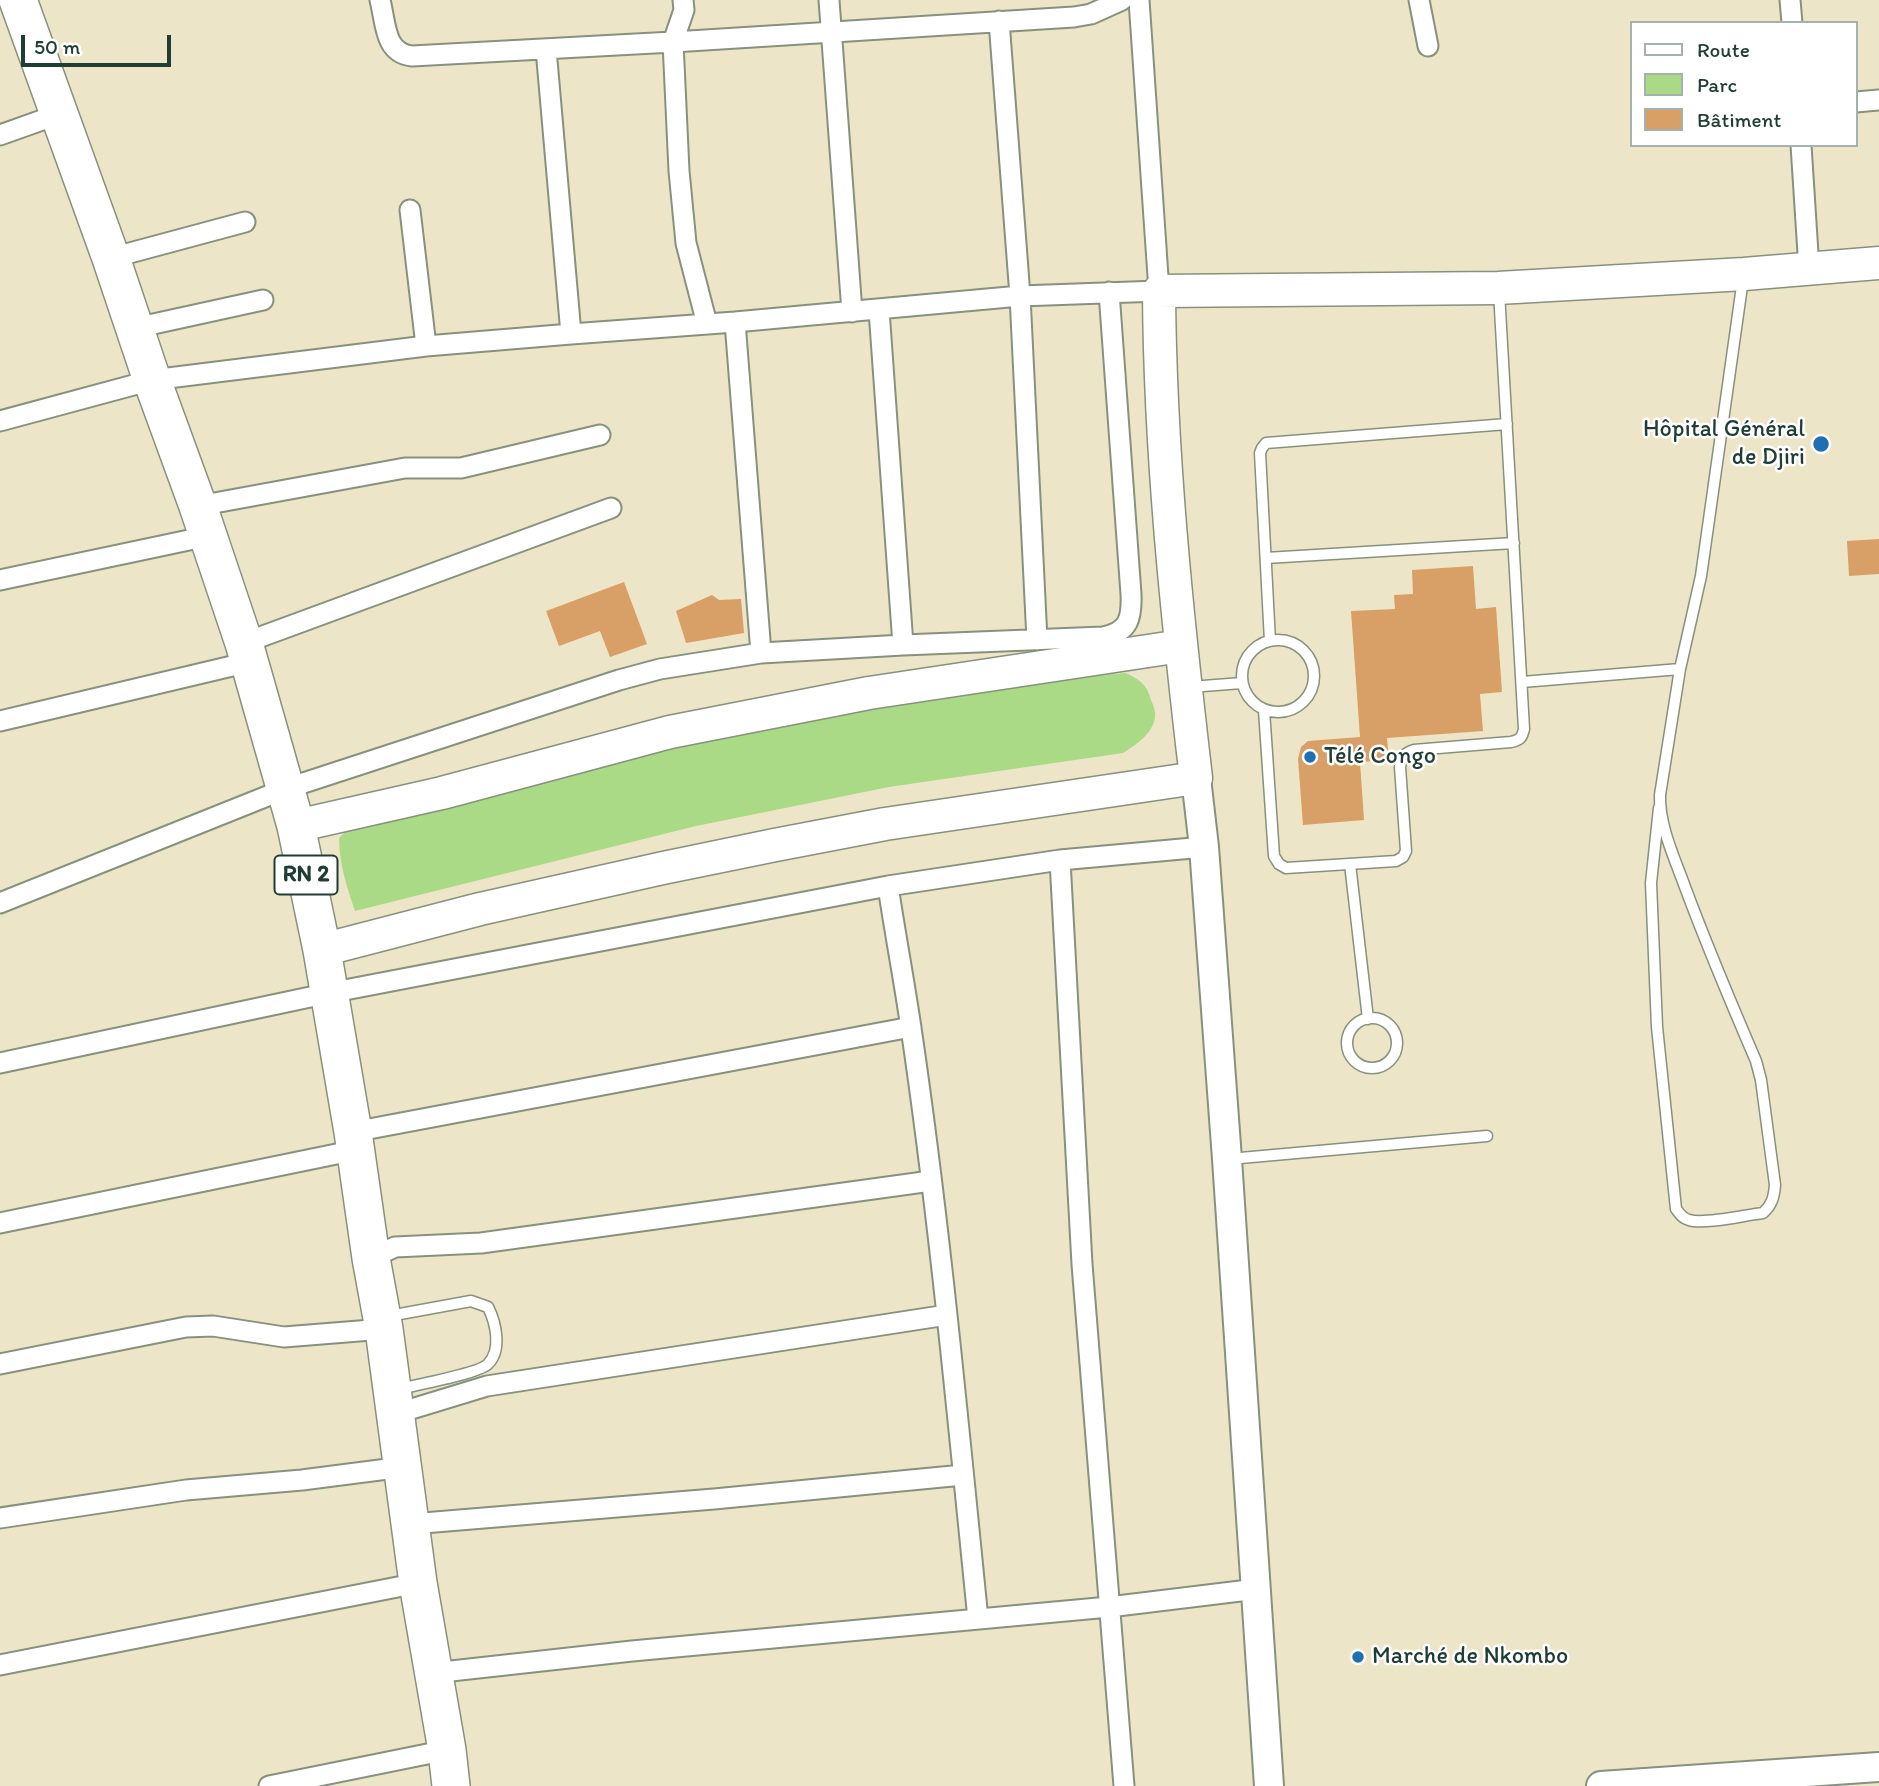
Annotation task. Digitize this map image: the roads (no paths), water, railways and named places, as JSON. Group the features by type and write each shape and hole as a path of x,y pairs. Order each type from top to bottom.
{"highway":[{"name":"RN 2","path":"18,0 203,521 246,653 296,827 322,950 354,1141 383,1323 418,1583 451,1786"}],"main road":[{"path":"322,950 480,909 803,840 885,824 1196,778 1181,646 1162,423 1158,290 1498,288 1809,270 1879,263"},
{"path":"296,827 442,793 670,732 869,694 1181,646"}],"street":[{"path":"380,0 391,45 404,55 673,42 1074,17 1091,14 1110,2"},
{"path":"683,0 684,10 673,42 679,171 686,243 707,324"},
{"path":"829,0 852,312"},
{"path":"0,421 152,380 426,346 735,323 1020,296 1158,290 1139,0"},
{"path":"1419,0 1428,46"},
{"path":"1790,0 1792,21"},
{"path":"999,21 1020,296 1037,639"},
{"path":"546,49 571,334"},
{"path":"1858,102 1879,100"},
{"path":"0,135 59,114"},
{"path":"1801,147 1809,270"},
{"path":"410,210 426,346"},
{"path":"111,258 245,222"},
{"path":"0,903 285,789 619,680 660,670 761,653 1113,635 1125,626 1132,609 1109,292"},
{"path":"135,328 263,300"},
{"path":"878,310 903,645"},
{"path":"735,323 761,653"},
{"path":"0,579 203,521 405,468 461,468 600,435"},
{"path":"0,721 246,653 611,508"},
{"path":"1196,778 1204,847 1227,1159 1269,1786"},
{"path":"0,1063 329,993 888,886 1060,860 1204,847"},
{"path":"1060,860 1082,1264 1124,1786"},
{"path":"888,886 911,1027 931,1181 978,1619"},
{"path":"0,1223 354,1141 911,1027"},
{"path":"371,1258 395,1247 481,1243 931,1181"},
{"path":"394,1402 947,1315"},
{"path":"0,1364 186,1327 213,1326 285,1337 383,1323"},
{"path":"0,1518 186,1490 302,1480 403,1466"},
{"path":"411,1524 700,1501 964,1475"},
{"path":"0,1665 418,1583"},
{"path":"433,1674 632,1651 1109,1607 1257,1589"},
{"path":"269,1786 447,1750"},
{"path":"1601,1786 1879,1767"}],"lane":[{"path":"1660,808 1682,878 1708,948 1756,1061 1761,1080 1775,1185 1774,1197 1763,1213 1702,1222 1682,1217 1676,1209 1656,1014 1651,883 1660,795 1680,669 1701,576 1744,274"},
{"path":"1264,710 1274,856 1279,864 1286,868 1396,862 1406,851 1400,767 1406,752 1511,742 1522,737 1522,682 1498,288"},
{"path":"1270,640 1260,453 1266,443 1507,424"},
{"path":"1266,558 1514,543"},
{"path":"1270,640 1291,642 1307,655 1312,664 1314,674 1310,694 1295,708 1285,712 1264,710 1244,692 1242,683 1244,661 1251,652 1270,640"},
{"path":"1522,682 1680,669"},
{"path":"1185,687 1242,683"},
{"path":"1350,864 1368,1019"},
{"path":"1368,1019 1388,1024 1397,1043 1389,1062 1376,1068 1356,1063 1347,1044 1356,1025 1368,1019"},
{"path":"1227,1159 1487,1136"},
{"path":"383,1323 471,1301 488,1307 494,1318 496,1349 488,1364 477,1371 394,1402"}],"place":[{"name":"Hôpital Général de Djiri","path":"1821,444"},
{"name":"Télé Congo","path":"1310,757"},
{"name":"Marché de Nkombo","path":"1358,1657"}]}
